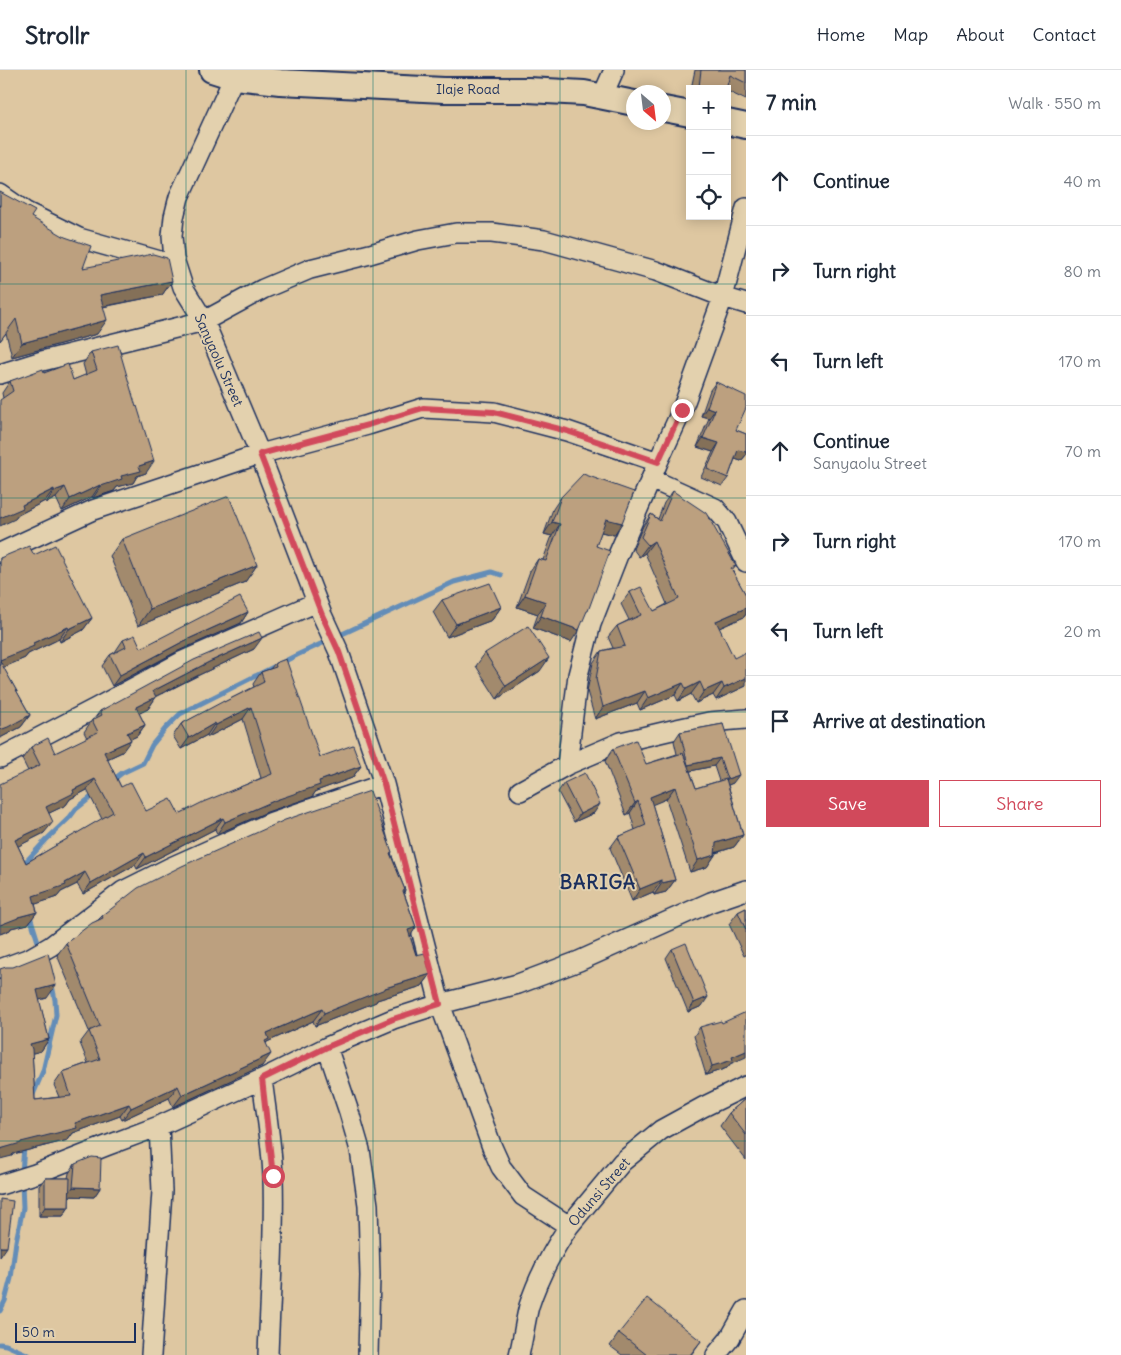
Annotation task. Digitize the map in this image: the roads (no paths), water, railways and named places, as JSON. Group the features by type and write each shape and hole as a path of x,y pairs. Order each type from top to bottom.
{"street":[{"path":"602,97 614,70"},
{"name":"Ilaje Road","path":"223,74 280,82 444,90 528,90 584,93 626,102"},
{"name":"Sanyaolu Street","path":"223,74 174,217 172,236 176,266 183,287 204,321 260,454 339,652 384,784 440,1004 492,1147 501,1167 523,1196 568,1226"},
{"path":"671,110 686,113"},
{"path":"731,123 746,126"},
{"path":"0,194 26,212 79,238 176,266"},
{"path":"567,765 578,675 590,624 618,555 682,410 723,297 746,208"},
{"path":"0,374 42,361 204,321 263,289 310,269 418,240 456,233 492,233 544,240 656,271 746,304"},
{"path":"0,553 93,510 260,454 423,408 494,412 567,431 658,462"},
{"path":"651,480 715,508 727,522 746,562"},
{"path":"0,758 181,662 320,608"},
{"path":"520,791 567,765 620,742 709,722 746,719"},
{"path":"0,970 30,958 51,946 123,891 169,868 272,822 384,784"},
{"path":"3,1184 35,1174 159,1126 327,1047 393,1019 440,1004 518,984 579,961 711,902 746,890"},
{"path":"327,1047 360,1150 368,1205 370,1276 368,1355"},
{"path":"262,1079 273,1176 274,1227 268,1355"},
{"name":"Odunsi Street","path":"519,1355 530,1306 541,1275 568,1226 622,1162 661,1130 703,1106 746,1086"},
{"path":"151,1355 162,1191 159,1126"},
{"path":"716,1355 730,1338 746,1310"}],"waterway":[{"path":"113,780 122,773 143,763 152,745 180,714 297,655 454,582 492,572 501,575"},
{"path":"22,866 76,809 94,795"},
{"path":"29,913 40,948"},
{"path":"32,1097 43,1071 56,1015 52,985"},
{"path":"22,1173 24,1147"},
{"path":"0,1311 5,1301 11,1278 23,1208 22,1182"},
{"path":"0,1344 29,1355"}],"district":[{"name":"BARIGA","path":"598,882"}]}
